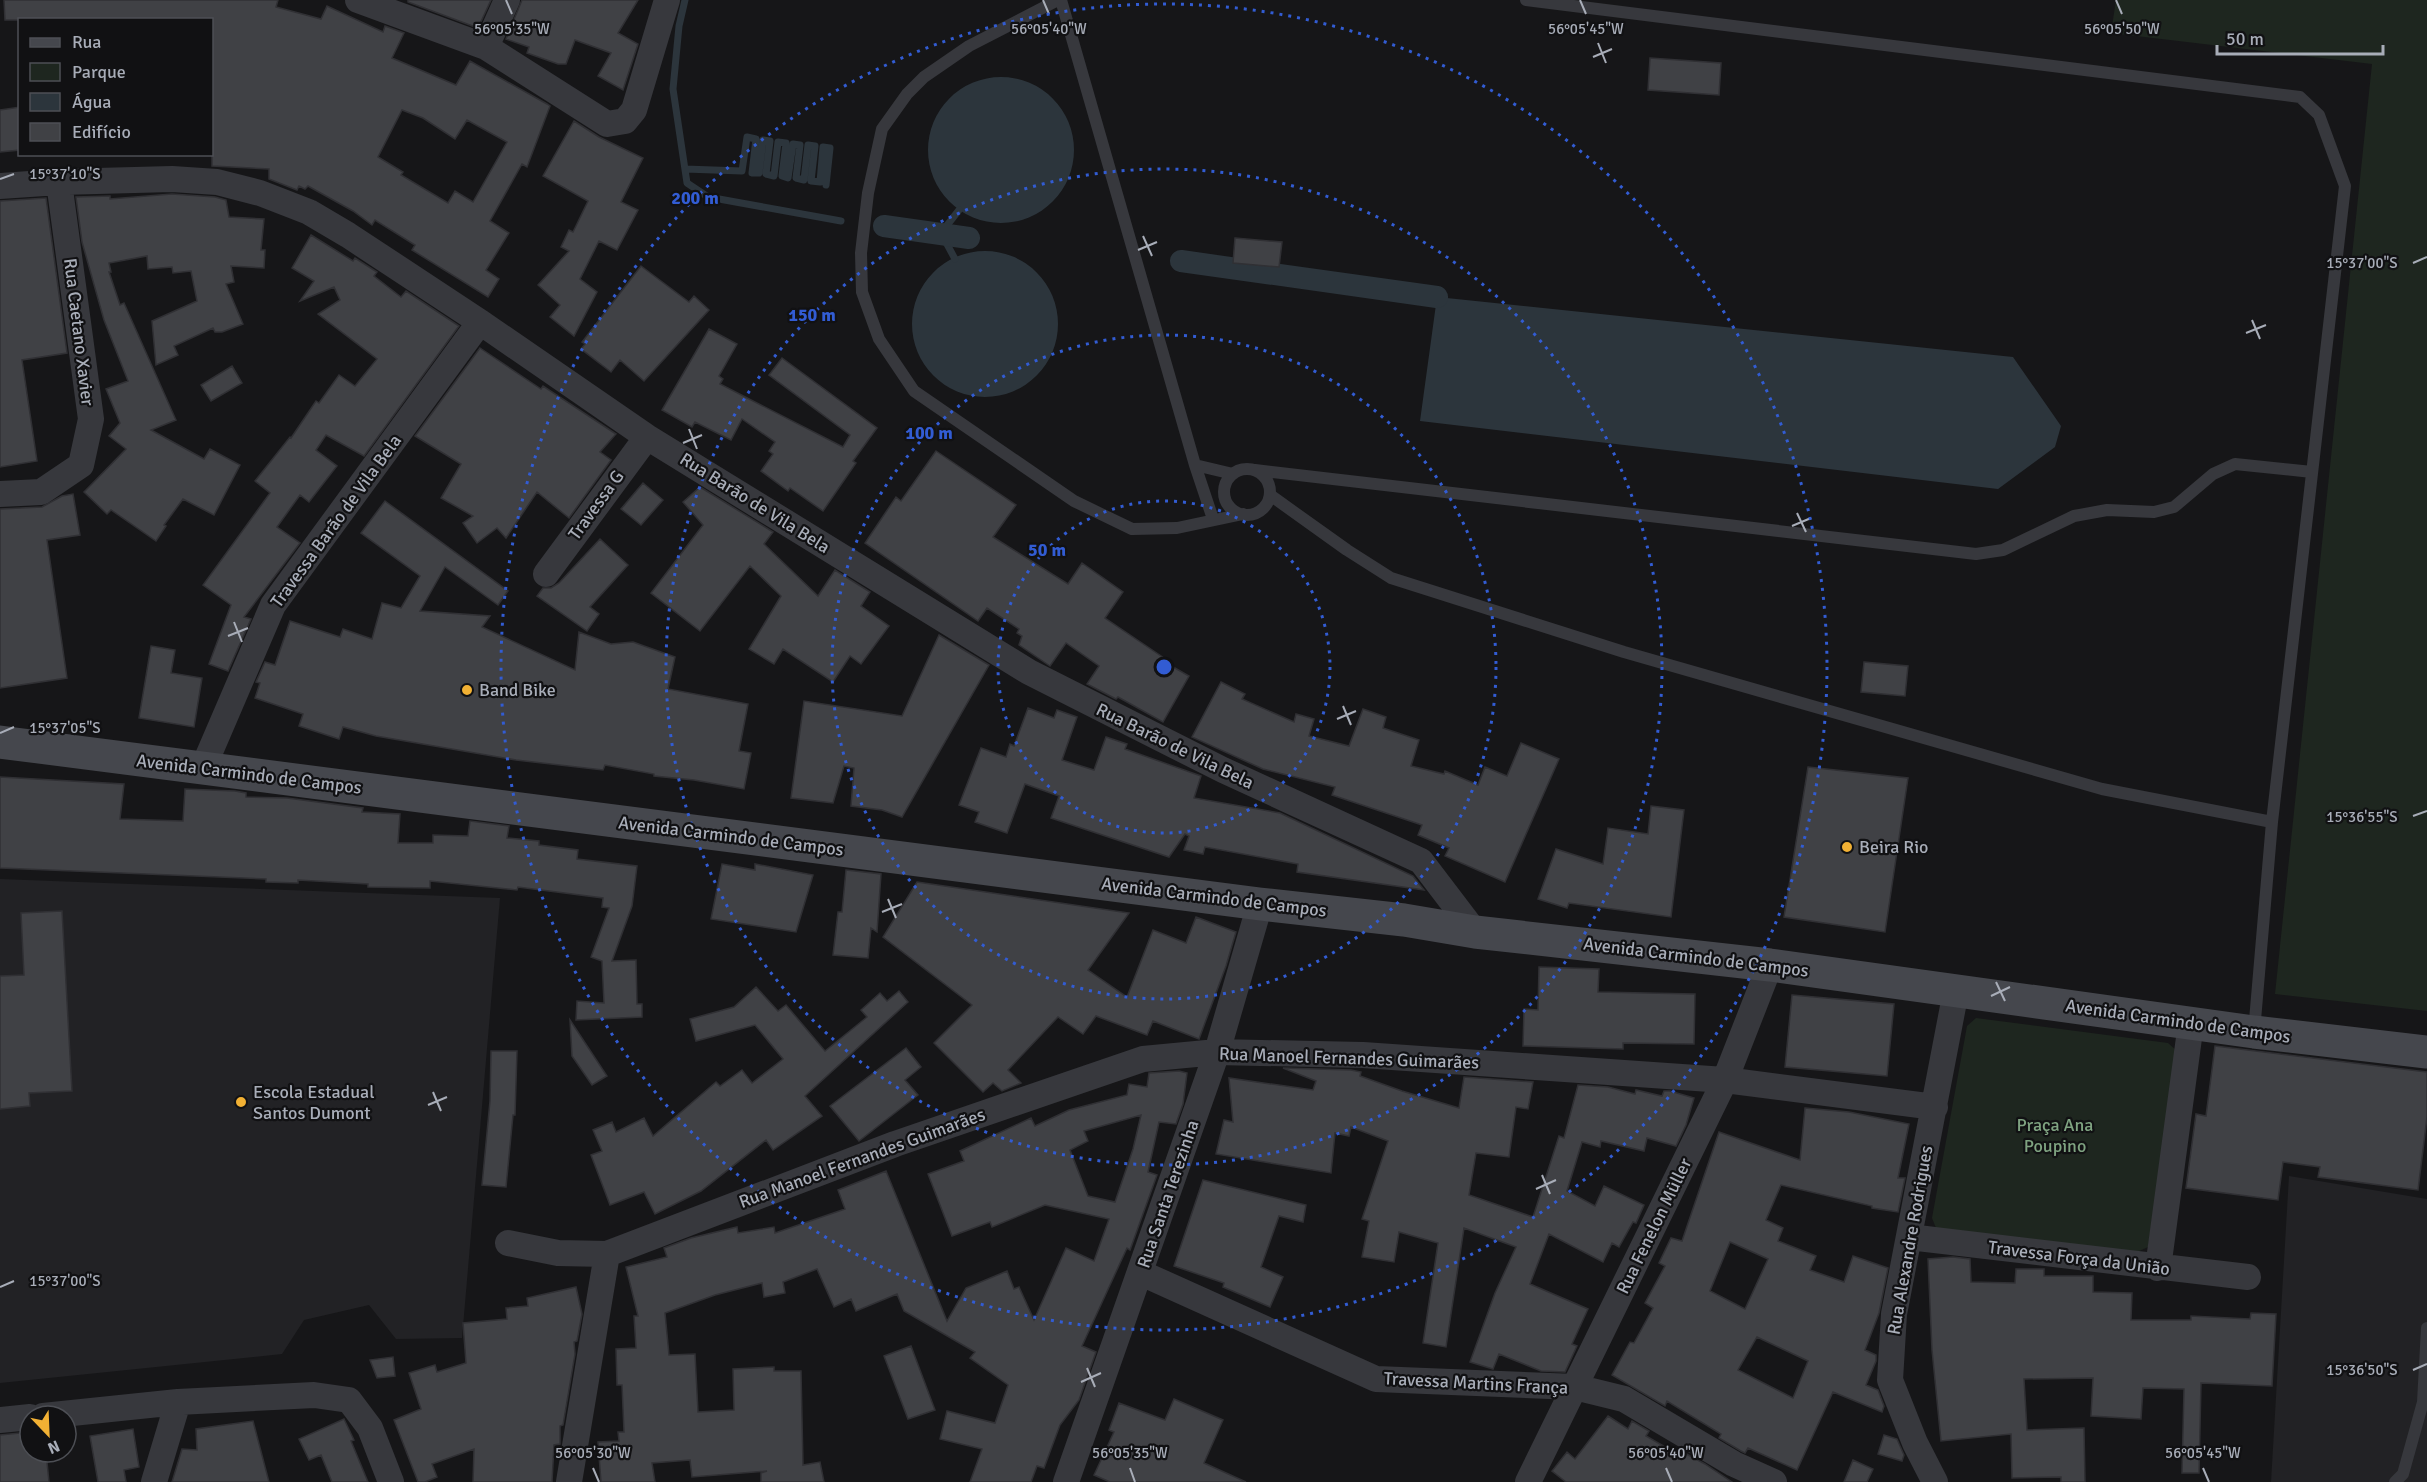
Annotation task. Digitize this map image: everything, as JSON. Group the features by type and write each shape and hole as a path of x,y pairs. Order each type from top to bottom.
{"main road":[{"name":"Avenida Carmindo de Campos","path":"0,742 1260,904 1404,920 1475,932 1770,965 2254,1032 2427,1052"}],"street":[{"path":"358,0 486,47 607,124 625,121 634,110 667,0"},
{"path":"486,47 507,0"},
{"name":"Rua Barão de Vila Bela","path":"0,186 172,179 217,182 260,193 309,212 480,322 647,437 1029,672 1122,721 1223,770 1421,861 1475,932"},
{"name":"Rua Caetano Xavier","path":"0,494 41,492 81,465 91,419 59,182"},
{"name":"Travessa Barão de Vila Bela","path":"203,768 273,605 480,322"},
{"name":"Travessa G","path":"546,574 647,437"},
{"name":"Rua Santa Terezinha","path":"1066,1482 1217,1052 1260,904"},
{"name":"Rua Fenelon Müller","path":"1528,1482 1725,1080 1770,965"},
{"name":"Rua Alexandre Rodrigues","path":"1935,1482 1915,1443 1890,1380 1894,1314 1956,991"},
{"path":"2158,1268 2191,1023"},
{"name":"Rua Manoel Fernandes Guimarães","path":"508,1243 558,1253 607,1254 895,1144 1143,1059 1217,1052 1363,1055 1725,1080 1935,1107"},
{"name":"Travessa Força da União","path":"1909,1237 2248,1277"},
{"path":"569,1482 607,1254"},
{"name":"Travessa Martins França","path":"1141,1273 1376,1379 1575,1387 1624,1399 1728,1473 1774,1482"},
{"path":"78,1412 178,1402 314,1395 349,1400 370,1428 391,1482"},
{"path":"154,1482 178,1402"},
{"path":"0,1420 18,1418"}],"lane":[{"path":"1213,519 1195,465 1060,0 969,46 924,77 907,94 882,129 868,193 861,253 862,292 879,339 914,391 1074,501 1132,529 1177,528 1213,519 1257,513 1268,502 1270,495 1267,480 1255,470"},
{"path":"1526,0 2300,97 2319,115 2345,186 2272,822 2254,1032"},
{"path":"1243,514 1230,507 1225,494 1228,480 1240,470 1255,470 1976,554 2003,550 2074,516 2107,510 2154,512 2174,507 2213,474 2235,464 2312,472"},
{"path":"1195,465 1233,474"},
{"path":"1270,495 1391,578 1624,652 2102,789 2272,822"},
{"path":"2395,1482 2403,1474 2423,1402 2427,1328"}],"shaded area":[{"name":"Escola Estadual Santos Dumont","path":"0,879 500,898 462,1338 396,1339 369,1305 304,1320 282,1354 0,1383"},
{"path":"2289,1176 2427,1199 2427,1482 2271,1482"}],"green space":[{"path":"2116,0 2427,0 2427,1011 2275,994 2372,64 2111,33"},
{"name":"Praça Ana Poupino","path":"1976,1018 2168,1043 2177,1051 2148,1247 2137,1252 1936,1228 1932,1218 1967,1026"}],"water":[{"path":"1001,77 1029,83 1052,99 1068,122 1074,150 1068,178 1052,201 1029,217 1001,223 973,217 950,201 934,178 928,150 934,122 950,99 973,83"},
{"path":"985,251 1013,257 1036,273 1052,296 1058,324 1052,352 1036,375 1013,391 985,397 957,391 934,375 918,352 912,324 918,296 934,273 957,257"},
{"path":"1437,297 2013,357 2061,426 2055,447 1998,489 1420,421"}],"building":[{"path":"4,0 278,0 276,7 321,19 327,6 383,32 385,26 404,33 392,58 456,85 470,61 550,106 527,167 522,164 490,221 509,233 486,270 499,279 488,297 412,250 415,245 375,220 372,225 353,211 308,186 305,189 299,186 297,190 269,179 269,169 212,166 213,18 18,18 18,20 5,20","holes":["402,110 423,118 455,139 467,120 507,142 473,202 455,191 448,203 401,175 403,172 378,157"]},
{"path":"408,0 491,0 478,28 408,2"},
{"path":"522,0 638,0 618,33 638,44 623,90 598,76 611,53 575,40 566,64 558,64 527,53 529,47 506,39"},
{"path":"1650,58 1721,63 1719,95 1648,90"},
{"path":"18,107 18,150 0,152 0,110"},
{"path":"574,121 599,137 643,158 621,202 638,210 617,250 599,241 580,279 597,292 574,336 550,317 560,305 538,285 569,251 561,247 569,230 573,232 588,201 543,176"},
{"path":"172,194 215,197 226,200 229,217 264,219 261,250 265,250 264,268 231,266 234,282 226,284 243,324 222,332 215,332 213,328 174,346 178,355 156,365 152,321 197,301 191,271 173,273 172,267 148,269 147,256 109,263 111,272 109,272 120,305 124,303 176,420 151,430 204,459 210,449 240,465 214,515 183,499 164,525 166,526 156,541 111,510 107,514 84,492 126,449 109,436 120,423 106,389 128,381 104,320 82,242 76,197 110,196 110,199"},
{"path":"46,198 67,353 22,360 37,461 0,467 0,201"},
{"path":"311,235 353,261 355,258 377,272 374,276 401,297 406,291 459,326 364,456 326,435 316,450 337,466 309,502 300,495 277,527 300,543 244,617 251,619 228,671 209,664 231,605 203,585 270,493 255,481 291,438 316,401 319,403 339,375 355,386 377,359 318,314 340,300 334,287 300,301 314,281 292,268"},
{"path":"1235,238 1282,242 1279,267 1233,263"},
{"path":"641,266 689,302 694,296 709,310 644,381 620,360 611,372 581,349 585,344 582,342"},
{"path":"709,329 737,344 719,376 723,379 720,384 843,447 850,435 769,375 782,358 877,428 853,461 856,463 823,511 790,488 788,491 761,471 773,454 769,451 775,442 742,419 731,440 695,422 692,427 662,410"},
{"path":"480,348 541,389 543,386 616,434 600,452 611,460 569,518 537,492 506,538 497,528 477,543 463,523 473,516 441,498 461,464 415,436"},
{"path":"232,366 242,383 211,401 201,385"},
{"path":"936,451 1016,505 993,537 1068,584 1082,563 1123,592 1105,618 1170,662 1168,664 1189,676 1163,722 1118,697 1116,699 1087,684 1099,666 1066,643 1050,666 1019,645 1022,636 1017,633 1019,629 987,608 978,621 865,543 896,497 901,501"},
{"path":"643,483 663,500 641,525 621,509"},
{"path":"700,487 773,532 764,544 818,596 835,570 870,592 861,606 889,626 861,664 850,656 833,682 783,649 774,664 749,649 781,596 750,566 700,631 651,593 703,525 683,502"},
{"path":"73,494 80,535 47,540 67,678 0,688 0,509 42,507 62,496"},
{"path":"385,501 508,591 498,605 445,567 420,611 490,616 482,627 575,670 579,632 611,644 633,642 675,657 668,689 748,704 739,751 751,753 744,789 654,776 654,774 605,765 603,770 516,760 376,736 343,727 339,739 299,726 303,714 255,698 260,683 256,682 265,662 275,665 290,621 340,637 343,629 372,639 382,603 401,608 420,576 361,533"},
{"path":"600,539 628,565 590,607 599,614 587,631 537,596 543,588 551,588 559,583"},
{"path":"939,635 989,665 902,817 882,810 851,806 854,768 844,766 833,803 791,798 804,701 902,716"},
{"path":"151,646 175,650 171,673 202,678 194,727 139,718"},
{"path":"1864,662 1908,666 1905,696 1861,692"},
{"path":"1221,682 1245,694 1242,699 1294,722 1296,714 1314,719 1309,736 1349,746 1363,709 1386,717 1383,728 1419,740 1411,766 1444,774 1445,771 1478,785 1485,767 1507,776 1521,743 1559,759 1505,882 1445,856 1449,848 1418,835 1422,825 1332,795 1335,787 1263,769 1192,737"},
{"path":"1028,708 1054,718 1057,710 1077,717 1062,760 1094,770 1106,737 1127,744 1125,749 1201,776 1194,798 1280,813 1413,876 1424,890 1297,872 1298,864 1205,847 1203,854 1184,850 1189,836 1185,834 1169,857 1051,818 1059,796 1025,784 1007,833 975,822 979,812 959,805 981,748 1006,757 1010,744 1014,746"},
{"name":"Beira Rio","path":"1808,767 1908,778 1885,932 1784,917"},
{"path":"0,777 124,784 120,819 183,821 185,789 235,791 246,793 246,797 287,798 363,808 362,812 400,814 398,843 433,843 433,835 468,836 470,821 509,826 507,838 539,841 539,845 578,850 577,859 637,866 632,906 612,961 636,960 637,1004 642,1004 642,1017 576,1020 577,1001 604,1003 602,961 591,957 609,908 602,907 603,898 518,887 517,890 430,881 430,888 368,887 368,884 298,880 298,883 266,882 266,879 0,868"},
{"path":"1651,806 1684,810 1671,917 1569,903 1567,908 1538,899 1556,849 1603,864 1608,828 1648,834"},
{"path":"722,864 755,870 755,864 813,875 796,932 711,919"},
{"path":"846,870 881,874 877,932 871,928 868,958 833,955 838,912 842,912"},
{"path":"917,882 1129,913 1088,970 1127,997 1153,930 1186,943 1196,917 1236,932 1199,1039 1153,1021 1147,1035 1096,1016 1083,1034 1058,1017 1008,1070 1021,1083 1002,1091 993,1083 983,1092 934,1043 972,1005 883,937"},
{"path":"62,911 72,1091 29,1093 30,1106 0,1109 0,976 24,975 21,913"},
{"path":"1539,967 1599,969 1598,992 1695,994 1694,1044 1623,1043 1623,1049 1523,1046 1524,1009 1538,1010"},
{"path":"756,987 778,1011 786,1005 825,1051 867,1017 861,1010 880,993 887,1001 899,991 908,1002 805,1096 822,1116 773,1150 766,1140 701,1191 655,1214 644,1192 610,1205 591,1155 602,1151 593,1130 612,1122 616,1132 644,1118 653,1136 716,1082 720,1086 742,1070 752,1083 783,1059 755,1025 696,1041 690,1019 734,1007"},
{"path":"1792,995 1894,1004 1887,1076 1785,1067"},
{"path":"570,1020 607,1076 592,1085 572,1056"},
{"path":"2215,1046 2427,1072 2427,1117 2418,1190 2318,1177 2320,1167 2283,1162 2278,1200 2186,1188 2196,1114 2206,1116"},
{"path":"906,1048 921,1067 905,1080 918,1095 859,1141 830,1106"},
{"path":"491,1051 517,1051 515,1115 513,1115 506,1187 482,1185 490,1101"},
{"path":"1283,1068 1361,1072 1360,1076 1459,1108 1464,1077 1533,1082 1528,1109 1516,1107 1509,1157 1476,1153 1469,1195 1533,1217 1559,1136 1564,1138 1578,1085 1608,1087 1635,1094 1636,1090 1662,1096 1664,1091 1670,1091 1694,1098 1686,1125 1676,1146 1647,1138 1644,1151 1601,1141 1600,1147 1582,1142 1567,1191 1595,1206 1604,1186 1644,1205 1636,1223 1633,1222 1619,1247 1612,1243 1603,1262 1549,1234 1530,1284 1588,1309 1572,1344 1577,1346 1565,1372 1541,1371 1499,1354 1493,1369 1470,1362 1495,1293 1516,1247 1464,1228 1446,1347 1423,1343 1438,1243 1399,1232 1394,1262 1362,1257 1369,1221 1362,1219 1388,1141 1351,1127 1349,1136 1335,1133 1331,1173 1216,1154 1224,1120 1233,1122 1229,1078 1313,1090 1316,1081"},
{"path":"1179,1071 1187,1073 1183,1104 1176,1124 1159,1122 1148,1172 1157,1175 1130,1250 1127,1248 1082,1346 1096,1352 1079,1400 1060,1425 1044,1468 1037,1466 1031,1482 970,1482 982,1449 940,1439 947,1411 995,1423 1008,1385 970,1358 975,1352 904,1311 897,1294 856,1311 851,1299 834,1307 817,1269 783,1282 785,1293 764,1297 762,1283 715,1295 665,1313 669,1355 695,1354 698,1412 734,1410 733,1369 774,1367 774,1371 801,1371 803,1465 820,1462 824,1482 761,1482 761,1473 767,1471 692,1477 690,1460 652,1463 655,1482 601,1482 598,1442 619,1441 618,1432 624,1432 622,1385 617,1385 616,1349 636,1348 634,1316 638,1316 626,1267 667,1257 664,1248 691,1238 737,1227 738,1233 774,1227 775,1233 845,1209 838,1190 886,1171 947,1321 966,1288 1007,1271 1014,1289 1019,1287 1034,1320 1066,1248 1094,1261 1109,1219 1045,1205 992,1227 990,1222 952,1236 928,1174 964,1161 960,1151 1031,1118 1035,1126 1069,1110 1127,1095 1129,1084 1147,1087 1149,1073","holes":["1141,1115 1133,1149 1115,1202 1088,1196 1070,1150 1088,1141 1084,1131"]},
{"path":"1805,1108 1849,1112 1909,1124 1898,1178 1905,1178 1898,1212 1872,1208 1872,1206 1781,1185 1766,1220 1783,1228 1778,1241 1816,1256 1810,1270 1844,1282 1853,1256 1888,1268 1879,1313 1865,1350 1876,1355 1876,1361 1866,1385 1878,1390 1884,1406 1882,1412 1833,1392 1797,1470 1748,1448 1745,1453 1741,1451 1719,1438 1721,1434 1667,1401 1665,1406 1612,1375 1630,1342 1634,1343 1653,1308 1645,1303 1665,1266 1659,1263 1671,1238 1682,1241 1719,1132 1800,1160","holes":["1730,1242 1768,1259 1745,1309 1710,1291","1757,1337 1808,1361 1793,1398 1738,1370"]},
{"path":"1203,1180 1306,1205 1303,1222 1279,1216 1261,1267 1283,1277 1270,1307 1223,1287 1224,1283 1174,1266"},
{"path":"1953,1257 1970,1259 1971,1282 2015,1283 2016,1269 2044,1269 2044,1276 2093,1276 2093,1292 2132,1293 2131,1320 2191,1320 2191,1316 2250,1319 2251,1313 2276,1314 2272,1386 2201,1383 2199,1473 2182,1473 2184,1389 2143,1388 2141,1419 2091,1416 2093,1378 2024,1379 2027,1430 2084,1428 2085,1482 2061,1482 2061,1477 2012,1478 2011,1434 1941,1441 1932,1350 1928,1259"},
{"path":"576,1287 582,1314 577,1341 574,1342 575,1354 563,1425 560,1426 560,1444 554,1445 552,1482 473,1482 474,1449 432,1464 437,1477 418,1482 394,1420 421,1409 409,1373 435,1365 437,1372 466,1363 463,1323 507,1319 506,1308 528,1306 527,1298"},
{"path":"911,1346 935,1410 908,1419 884,1356"},
{"path":"393,1357 395,1376 377,1378 370,1360"},
{"path":"1174,1399 1223,1420 1204,1463 1246,1482 1110,1482 1094,1475 1114,1432 1109,1430 1119,1403 1165,1420"},
{"path":"1608,1416 1628,1429 1632,1421 1649,1431 1646,1436 1679,1455 1681,1451 1732,1482 1566,1482 1552,1471 1567,1452 1575,1459"},
{"path":"344,1419 354,1440 351,1441 368,1482 332,1482 321,1455 309,1460 299,1439"},
{"path":"253,1421 269,1482 172,1482 182,1449 197,1450 196,1429"},
{"path":"133,1429 139,1467 124,1470 126,1482 98,1482 90,1436"},
{"path":"18,1433 18,1464 47,1464 49,1482 0,1482 0,1435"},
{"path":"1884,1435 1897,1439 1904,1455 1902,1461 1878,1454"},
{"path":"1853,1460 1873,1469 1867,1482 1844,1482"}],"waterway":[{"path":"685,0 679,26 673,89 687,183 708,197 841,221"},
{"path":"685,169 742,171 747,137 756,139 752,173 759,173 763,140 770,141 766,174 774,176 778,142 786,143 782,176 788,178 793,144 800,145 796,178 804,180 808,145 815,146 811,181 820,182 823,147 830,148 826,185"},
{"path":"955,259 941,233 959,210"},
{"path":"884,226 969,238"},
{"path":"1181,261 1437,297"}],"place":[{"name":"Band Bike","path":"467,690"},
{"name":"Beira Rio","path":"1847,847"},
{"name":"Escola Estadual Santos Dumont","path":"241,1102"}]}
